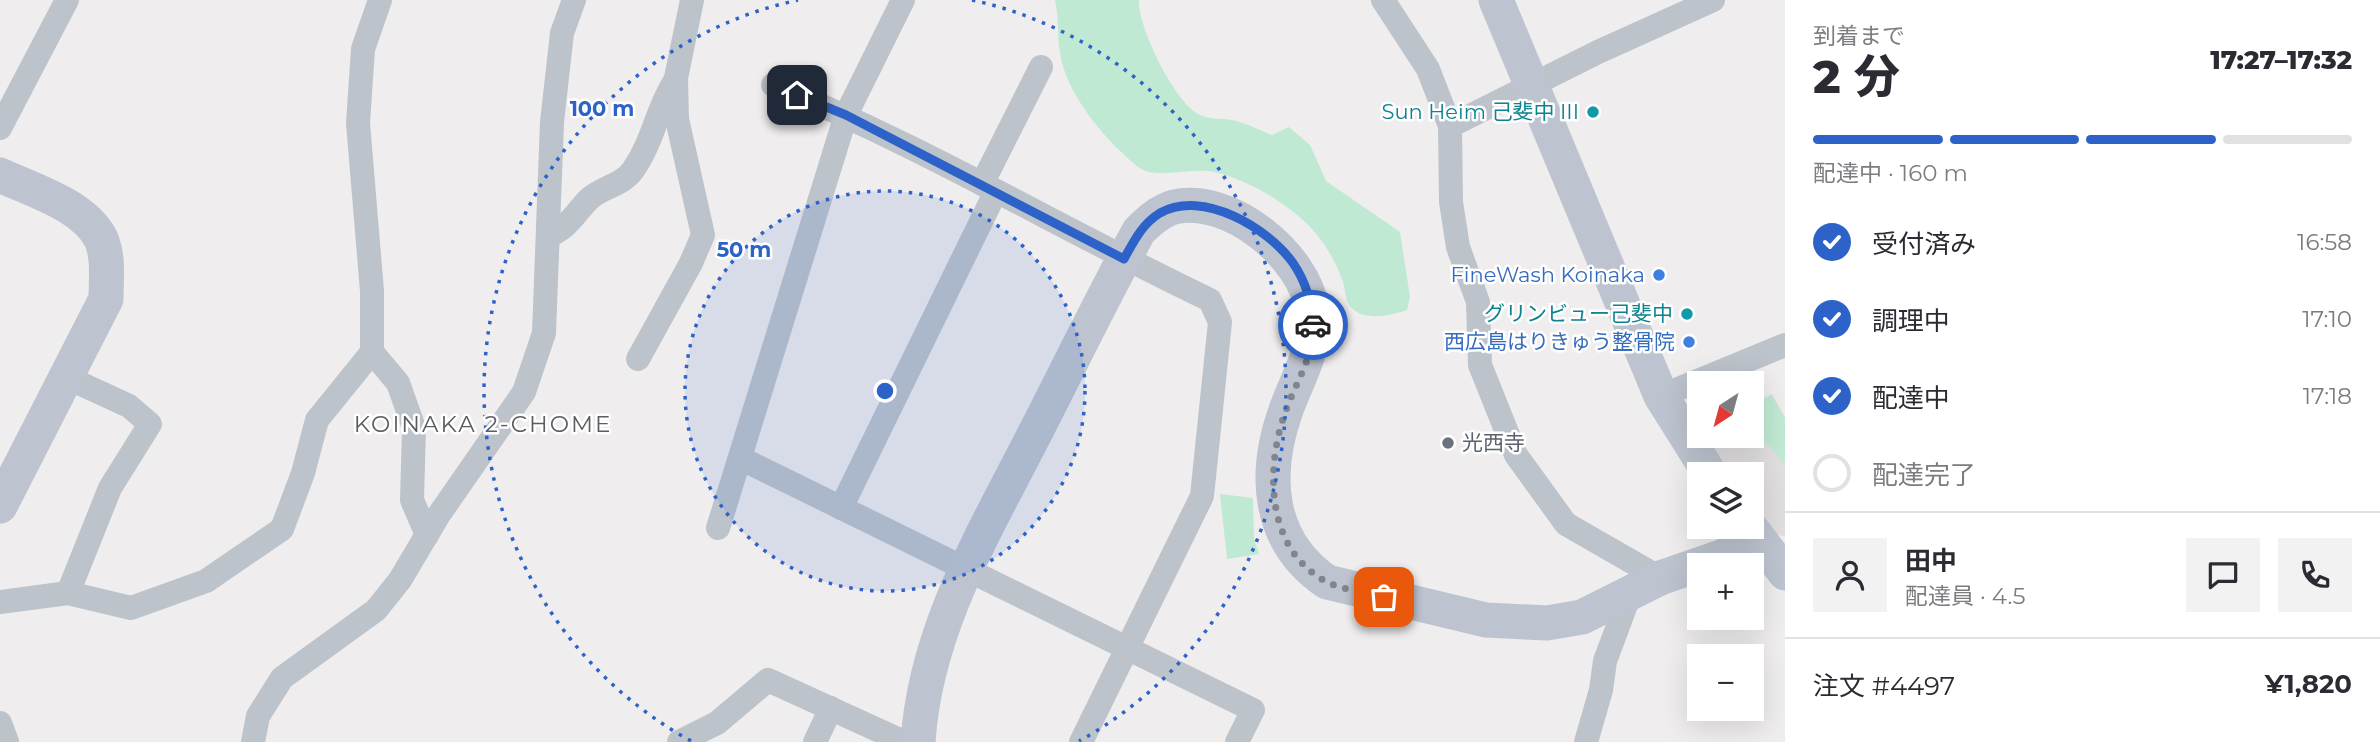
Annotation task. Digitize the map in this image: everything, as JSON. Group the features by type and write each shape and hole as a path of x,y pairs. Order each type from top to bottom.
{"street":[{"path":"0,128 67,0"},
{"path":"0,602 68,593 131,608 206,582 282,529 303,473 317,420 372,352 372,291 358,123 363,50 380,0"},
{"path":"253,742 258,716 282,678 376,610 400,580 427,535 524,392 544,333 552,122 562,33 574,0"},
{"path":"638,359 691,263 703,235 677,118 676,78 692,0"},
{"path":"718,528 846,115 903,0"},
{"path":"1383,0 1428,69 1450,127 1451,202 1458,247 1478,302 1480,365 1516,455 1566,524 1660,578"},
{"path":"1496,0 1661,396 1702,462"},
{"path":"1450,127 1598,52 1713,0"},
{"path":"841,508 989,188 1041,66"},
{"path":"548,236 566,229 590,198 620,183 632,171 652,134 663,99 676,78"},
{"path":"773,85 846,115 1124,259 1210,300 1220,322 1202,496 1081,742"},
{"path":"0,175 66,206 101,239 107,265 106,299 0,506"},
{"path":"918,742 920,705 932,652 967,569 1139,231 1149,221 1173,208 1195,205 1217,210 1248,226 1278,246 1294,264 1309,296 1313,333 1310,352 1276,443 1274,488 1277,516 1289,546 1317,575 1338,586 1368,594 1506,623 1568,621 1660,578 1724,556 1744,539"},
{"path":"1661,396 1785,345"},
{"path":"372,352 398,383 414,428 412,499 427,535"},
{"path":"66,377 129,406 150,424 110,488 68,593"},
{"path":"740,458 1253,710 1237,742"},
{"path":"1759,539 1785,573"},
{"path":"1568,742 1605,661 1630,594"},
{"path":"1586,742 1601,690 1605,661"},
{"path":"679,742 717,723 768,680 904,742"},
{"path":"816,742 831,708"},
{"path":"0,723 7,742"}],"shaded area":[{"path":"1772,394 1785,417 1785,536 1771,534 1764,525 1764,462 1716,462 1707,448 1764,448 1764,398"}],"green space":[{"path":"1055,0 1139,0 1151,46 1169,81 1190,108 1204,117 1237,121 1272,135 1289,127 1310,145 1326,181 1400,232 1410,297 1407,310 1367,316 1353,309 1347,301 1343,282 1327,248 1310,226 1273,197 1214,172 1153,173 1137,166 1100,130 1070,84 1060,53"},
{"path":"1771,395 1785,419 1785,465 1766,442 1764,444 1764,399"},
{"path":"1220,494 1253,498 1254,539 1259,554 1227,559"}],"way so far":[{"path":"1313,325 1310,352 1293,391 1276,443 1273,474 1277,516 1289,546 1317,575 1338,586 1384,597"}],"place":[{"name":"Sun Heim 己斐中 III","path":"1593,112"},
{"name":"FineWash Koinaka","path":"1659,275"},
{"name":"グリンビュー己斐中","path":"1687,314"},
{"name":"西広島はりきゅう整骨院","path":"1689,342"},
{"name":"光西寺","path":"1448,443"}],"district":[{"name":"KOINAKA 2-CHOME","path":"483,424"}],"route":[{"path":"797,95 846,115 1124,259 1139,231 1160,213 1195,205 1217,210 1264,236 1287,255 1305,284 1312,308 1313,325"}]}
